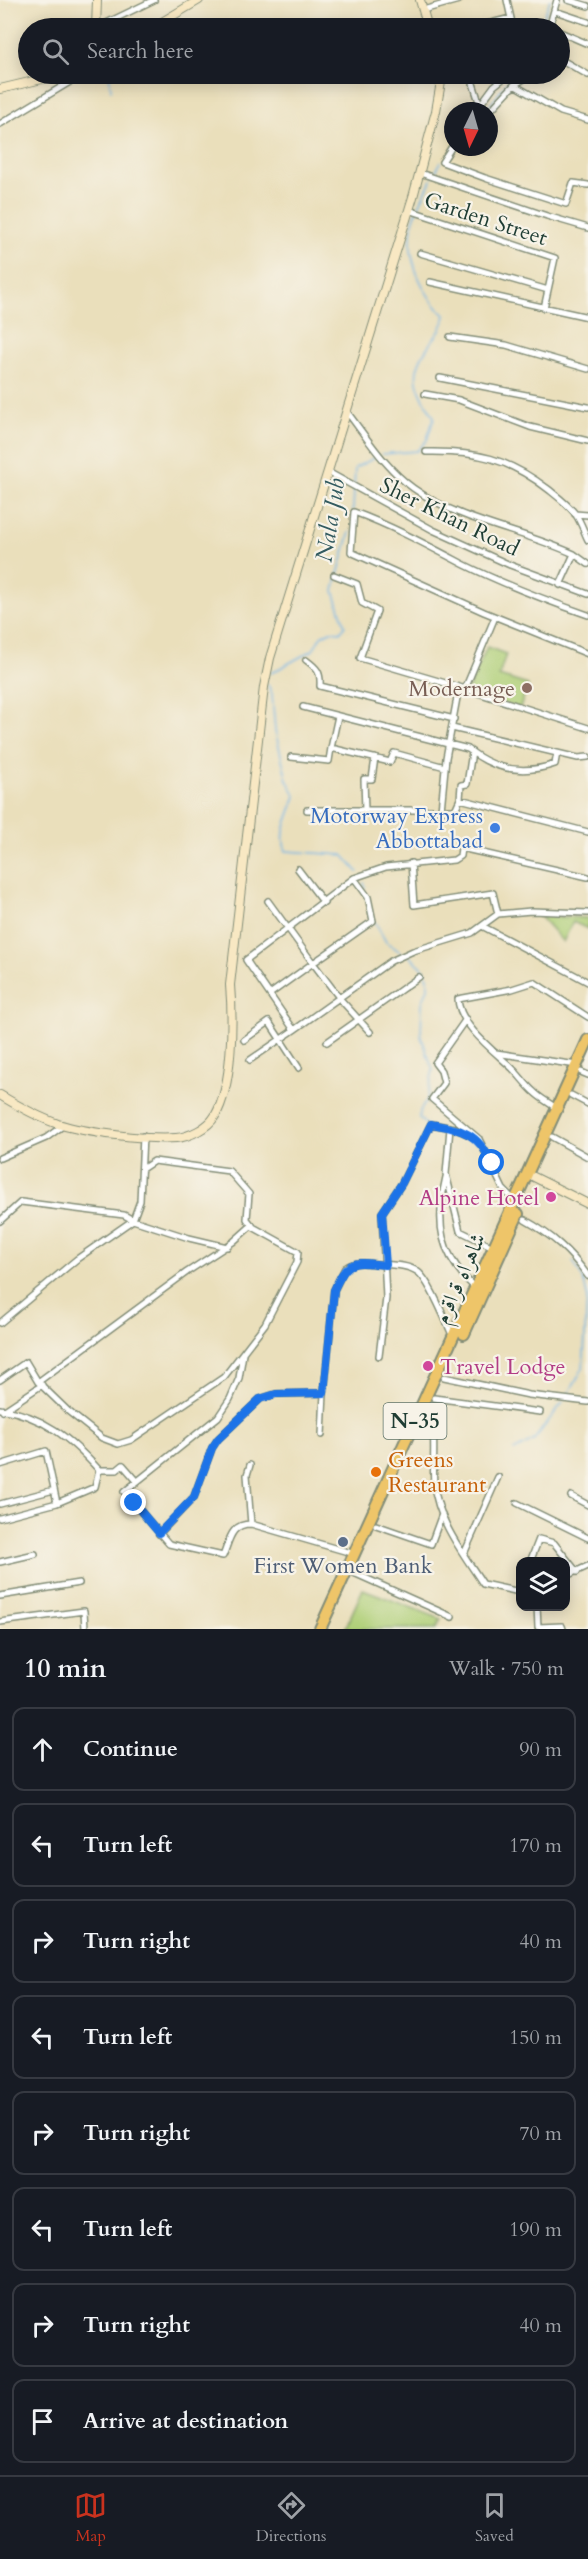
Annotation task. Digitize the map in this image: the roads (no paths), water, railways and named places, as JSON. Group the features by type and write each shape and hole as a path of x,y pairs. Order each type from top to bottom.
{"highway":[{"name":"شاہراہ قراقرم","path":"328,1629 444,1377 476,1289 494,1248 517,1211 557,1109 582,1071 588,1040"},
{"name":"شاہراہ قراقرم","path":"320,1629 454,1338 464,1325 588,1058"}],"street":[{"path":"97,18 98,0"},
{"path":"117,18 154,0"},
{"path":"169,18 199,0"},
{"path":"420,0 425,18"},
{"path":"423,10 459,0"},
{"path":"507,0 511,18"},
{"path":"553,18 556,0"},
{"path":"568,0 588,6"},
{"path":"555,11 588,22"},
{"path":"570,36 588,44"},
{"path":"570,65 588,75"},
{"path":"0,89 21,84"},
{"path":"0,124 66,84"},
{"path":"0,1095 18,1106 64,1125 88,1131 177,1138 196,1133 215,1118 229,1066 231,975 264,687 270,658 409,210 436,111 441,84"},
{"path":"473,84 480,105 496,84"},
{"path":"498,102 514,85 561,112 588,120"},
{"path":"446,156 442,162 566,204 573,183 588,185"},
{"path":"420,173 588,228"},
{"name":"Garden Street","path":"409,210 555,258 544,308"},
{"path":"420,253 548,290"},
{"path":"430,282 588,317"},
{"path":"450,337 506,345 588,369"},
{"path":"440,378 588,407"},
{"path":"425,394 459,400 530,427 588,441"},
{"name":"Sher Khan Road","path":"347,412 380,454 415,489 454,511 546,542 588,564"},
{"path":"426,452 482,456 509,464 561,499 575,514 588,540"},
{"name":"Sher Khan Road","path":"328,472 433,530 560,585 588,594"},
{"path":"588,615 538,598 463,564 381,522 354,512 351,552 495,617 588,654"},
{"path":"575,514 588,515"},
{"path":"560,585 574,555"},
{"path":"334,575 357,584 362,603 377,611 360,658 588,728"},
{"path":"441,810 453,719 462,688 495,617"},
{"path":"306,660 318,669 321,676 320,686 453,719"},
{"path":"303,707 472,752 501,768 524,772 555,764 557,753"},
{"path":"291,757 329,761 338,716"},
{"path":"452,728 578,758 588,757"},
{"path":"331,748 390,762 393,753 446,767"},
{"path":"307,810 455,810 460,799 461,785 467,784 472,752"},
{"path":"365,811 364,779 372,779 375,758"},
{"path":"460,799 588,832"},
{"path":"294,1030 246,960 354,878 375,870 411,863 454,860 460,856 461,848 588,877"},
{"path":"411,863 414,905 493,893 498,914"},
{"path":"298,868 324,903"},
{"path":"270,994 374,921 368,897 354,878"},
{"path":"268,901 339,998 370,1032"},
{"path":"250,1060 410,952 472,933 498,914 531,910 588,913"},
{"path":"482,926 588,982"},
{"path":"327,1042 419,977"},
{"path":"557,1109 534,1093 493,1052 466,1019 459,1007 458,999 512,989 534,981 588,1017"},
{"path":"466,1019 435,1063 441,1071 444,1083 432,1099 478,1139 503,1189 517,1211 573,1254 588,1276"},
{"path":"244,1040 269,1022 299,1068"},
{"path":"493,1052 582,1071"},
{"path":"571,1095 588,1104"},
{"path":"379,1356 386,1298 382,1213 402,1183 431,1124 450,1128 478,1139"},
{"path":"0,1158 46,1138 64,1125"},
{"path":"450,1128 446,1174 440,1202 442,1237 456,1270 476,1289"},
{"path":"0,1323 77,1259 134,1220 140,1201 143,1136"},
{"path":"552,1137 588,1157"},
{"path":"0,1380 26,1362 40,1383 68,1411 102,1438 118,1444 131,1440 224,1377 265,1324 297,1262 298,1252 247,1220 249,1194 229,1171 154,1161 142,1169"},
{"path":"446,1174 460,1231 494,1248"},
{"path":"534,1177 588,1204"},
{"path":"0,1221 21,1202 101,1211 124,1215 209,1244 227,1247"},
{"path":"2,1411 187,1272 227,1247 252,1225"},
{"path":"322,1435 334,1290 341,1274 350,1265 360,1263 416,1270 422,1276 454,1338"},
{"path":"243,1353 239,1378 230,1399 218,1417 124,1492 169,1544 223,1556 232,1531 238,1526 251,1524 355,1554"},
{"path":"444,1377 529,1395 588,1402"},
{"path":"159,1533 194,1497 212,1448 218,1439 260,1399 276,1394 324,1393"},
{"path":"434,1398 540,1412"},
{"path":"429,1410 433,1425 434,1487 447,1530 483,1584 516,1589"},
{"path":"2,1411 23,1413 74,1442 99,1470 117,1470 123,1465 137,1481"},
{"path":"0,1465 46,1451 57,1503"},
{"path":"250,1465 247,1475 251,1524"},
{"path":"0,1518 57,1503 95,1487 99,1470"},
{"path":"464,1554 498,1478"},
{"path":"0,1504 54,1490"},
{"path":"571,1496 588,1505"},
{"path":"517,1503 588,1538"},
{"path":"376,1525 431,1544 442,1514"},
{"path":"532,1557 539,1539 554,1543 565,1557"},
{"path":"0,1562 35,1554"},
{"path":"570,1563 577,1572"},
{"path":"570,1575 588,1566"},
{"path":"354,1573 452,1617"},
{"path":"0,1596 79,1583"},
{"path":"0,1622 84,1611 85,1629"},
{"path":"537,1611 538,1627 562,1626 563,1629"}],"waterway":[{"name":"Nala Jub","path":"543,18 550,0"},
{"path":"110,84 111,90"},
{"name":"Nala Jub","path":"493,102 506,84"},
{"name":"Nala Jub","path":"433,176 441,162"},
{"name":"Nala Jub","path":"382,454 417,451 427,440 434,417 418,387 417,370 425,351 441,328 445,315 437,308 424,289 415,267 411,245 414,220 431,180"},
{"name":"Nala Jub","path":"353,510 355,468 378,456"},
{"name":"Nala Jub","path":"338,574 350,532"},
{"name":"Nala Jub","path":"271,673 313,650 321,636 330,631 340,632 345,626 334,591 337,578"},
{"name":"Nala Jub","path":"268,685 272,694 275,730 287,780 296,796 284,830 286,851 343,855 358,872"},
{"name":"Nala Jub","path":"364,883 365,888"},
{"name":"Nala Jub","path":"375,922 386,942 402,953"},
{"name":"Nala Jub","path":"409,956 421,966 428,978 428,988 422,1003 421,1036 433,1070 427,1100 420,1111 419,1118 427,1126"},
{"name":"Nala Jub","path":"500,1189 509,1200"},
{"name":"Nala Jub","path":"566,1398 583,1368 584,1354 587,1295 583,1279 573,1261"},
{"name":"Nala Jub","path":"514,1451 533,1441 563,1402"}],"place":[{"name":"Modernage","path":"527,688"},
{"name":"Motorway Express Abbottabad","path":"495,828"},
{"name":"Alpine Hotel","path":"551,1197"},
{"name":"Travel Lodge","path":"428,1366"},
{"name":"Greens Restaurant","path":"376,1472"},
{"name":"First Women Bank","path":"343,1542"}]}
